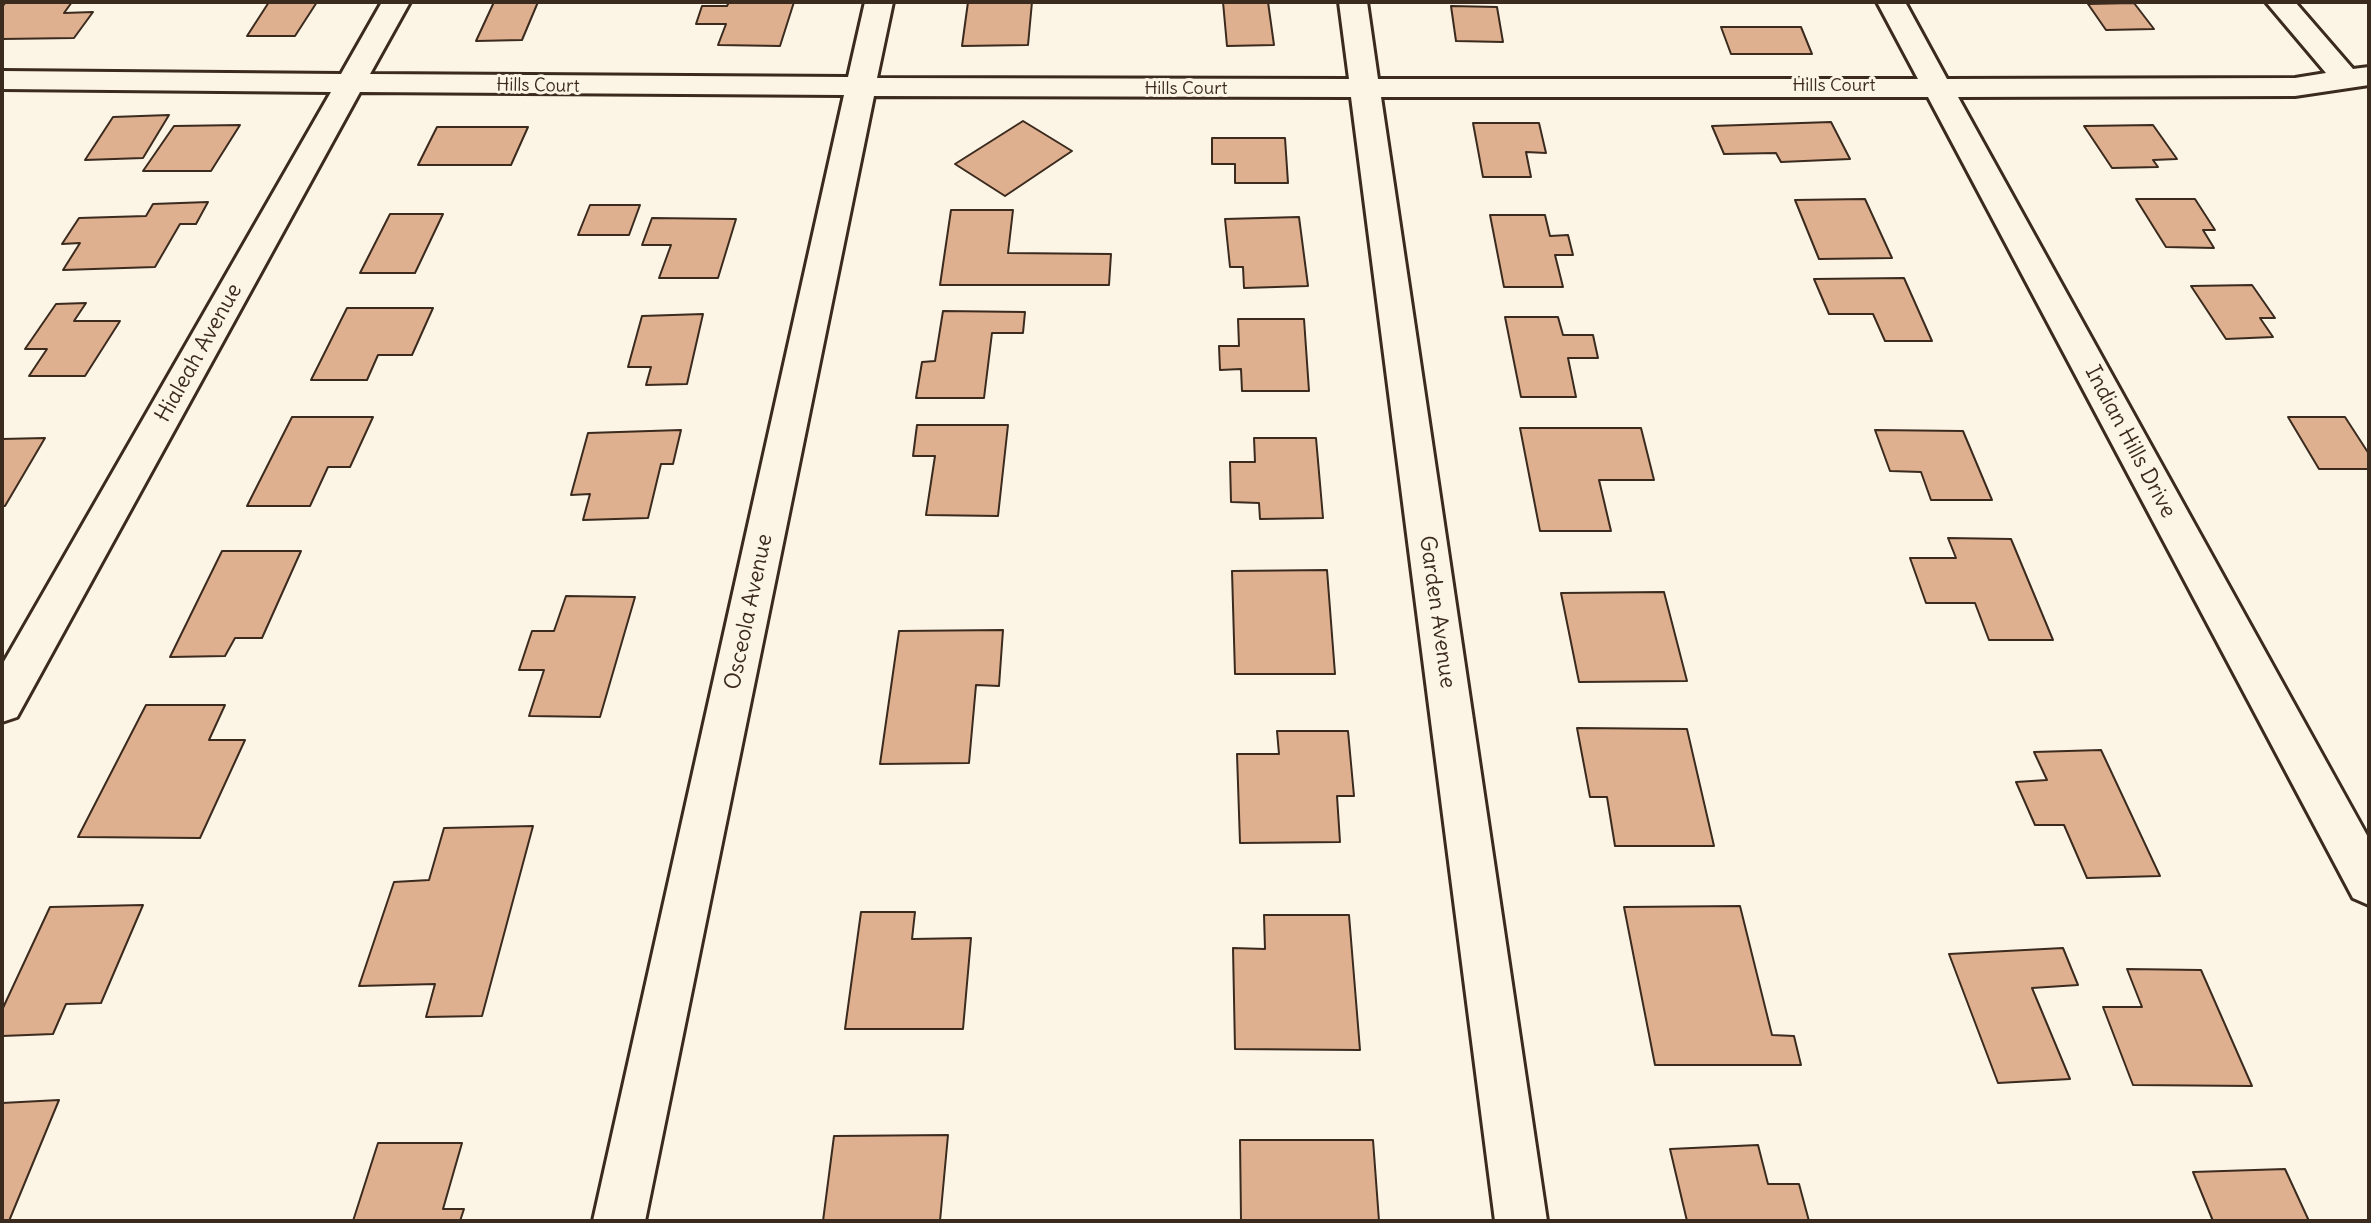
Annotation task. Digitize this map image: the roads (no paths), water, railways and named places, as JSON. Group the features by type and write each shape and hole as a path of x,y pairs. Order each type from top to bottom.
{"street":[{"name":"Hialeah Avenue","path":"2,704 396,2"},
{"name":"Osceola Avenue","path":"619,1221 879,2"},
{"name":"Garden Avenue","path":"1353,2 1521,1221"},
{"name":"Indian Hills Drive","path":"1891,2 2369,883"},
{"path":"2280,2 2357,77"},
{"name":"Hills Court","path":"2,80 861,89 1365,89 1937,85 2295,87 2357,77"}]}
